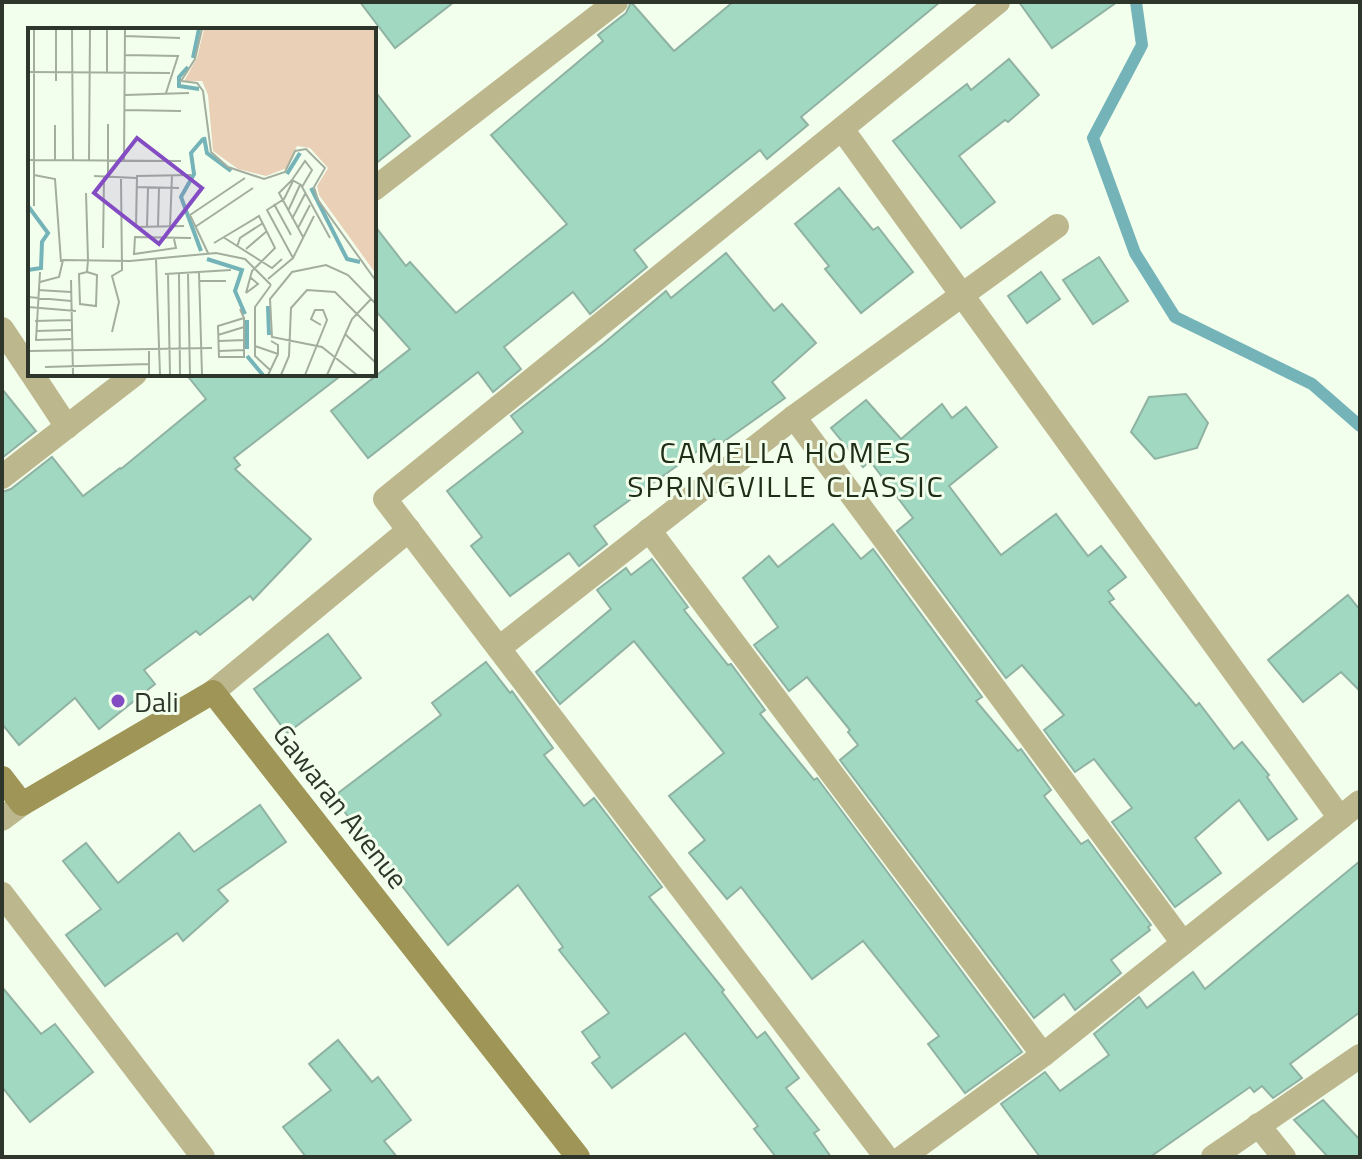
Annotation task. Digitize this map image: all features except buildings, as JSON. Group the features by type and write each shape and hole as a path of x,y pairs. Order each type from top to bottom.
{"street":[{"path":"376,187 616,2"},
{"path":"886,1157 385,499 998,2"},
{"path":"842,129 1340,818"},
{"path":"499,648 794,417 1057,226"},
{"path":"2,329 28,368"},
{"path":"33,376 67,427"},
{"path":"2,477 132,376"},
{"path":"794,417 1183,943"},
{"path":"2,819 22,804 213,692 409,530"},
{"path":"649,530 1043,1055"},
{"name":"Gawaran Avenue","path":"213,692 578,1157"},
{"path":"2,778 22,804"},
{"path":"903,1157 1043,1055 1360,802"},
{"path":"2,894 203,1157"},
{"path":"1213,1157 1360,1056"},
{"path":"1258,1125 1284,1157"}],"waterway":[{"path":"1136,2 1142,45 1093,138 1135,253 1175,317 1312,384 1360,426"}],"place":[{"name":"Dali","path":"118,701"}],"district":[{"name":"CAMELLA HOMES SPRINGVILLE CLASSIC","path":"786,469"}]}
